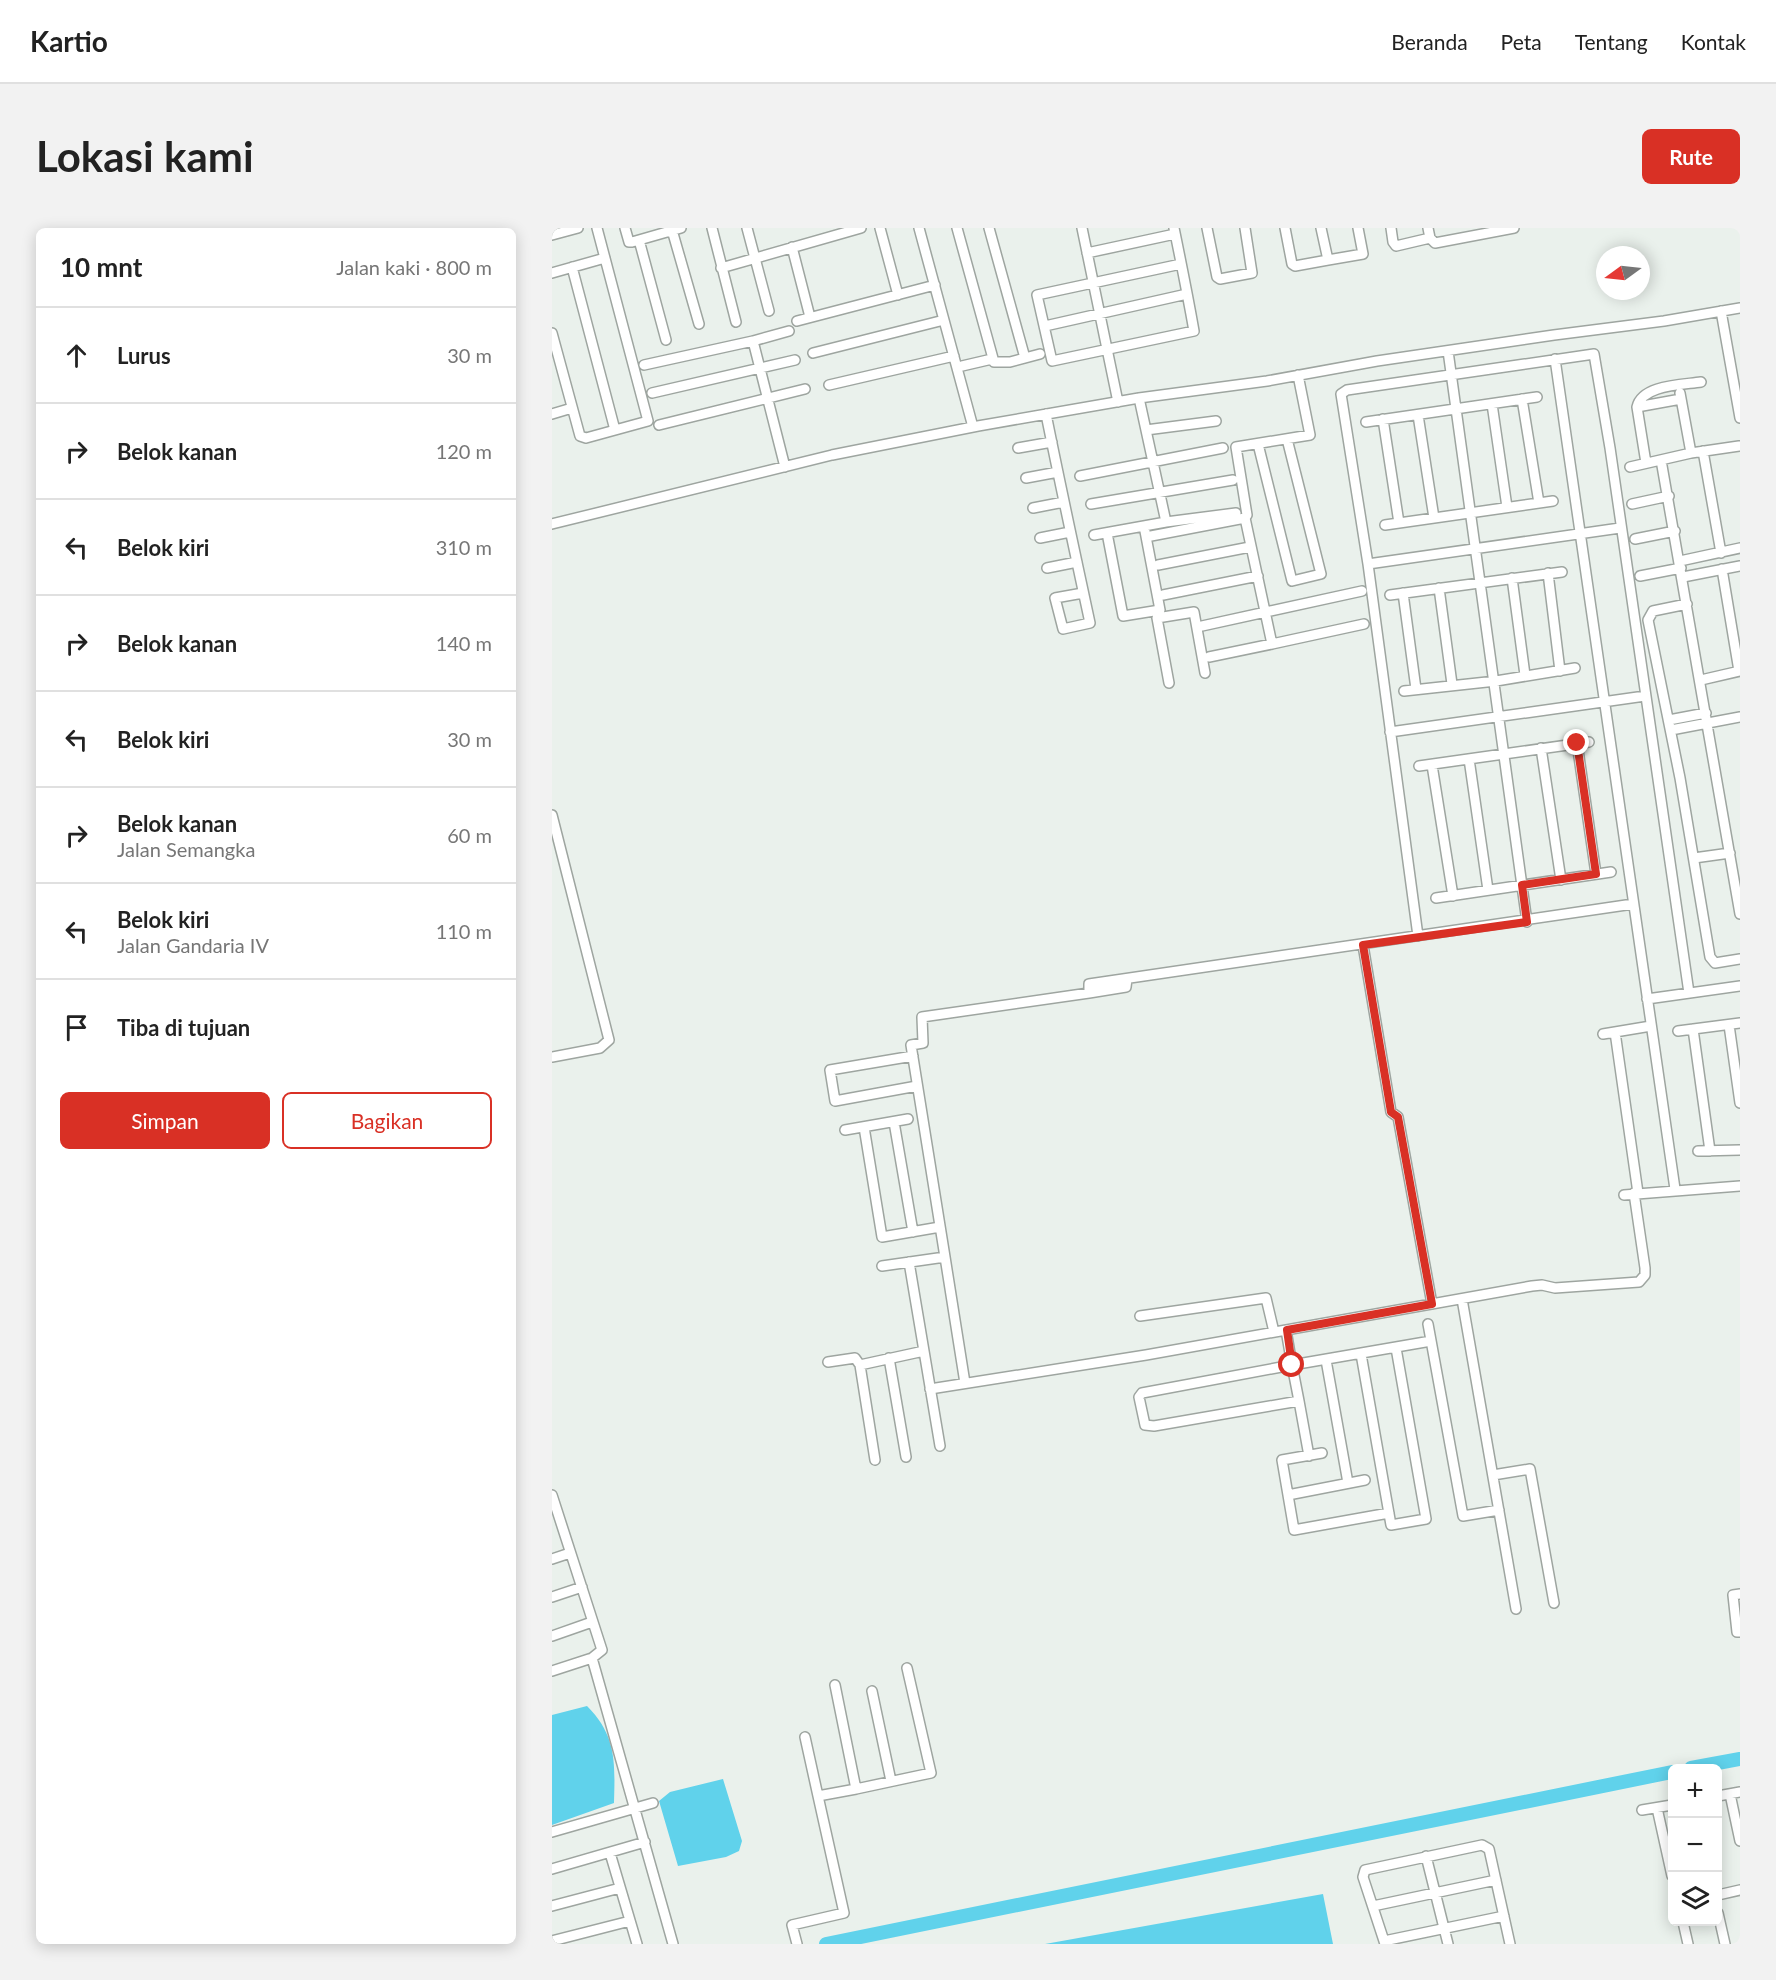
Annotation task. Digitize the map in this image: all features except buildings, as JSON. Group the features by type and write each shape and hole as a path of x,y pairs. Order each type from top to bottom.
{"street":[{"path":"552,235 578,228"},
{"path":"552,333 582,438 644,424 648,421 597,228"},
{"path":"625,228 629,242 676,229 699,324"},
{"path":"747,228 769,311"},
{"path":"722,268 792,248 836,231 861,228"},
{"path":"880,228 898,295"},
{"path":"919,228 954,356 969,400"},
{"path":"925,228 962,366 975,426"},
{"path":"957,228 992,358 998,364 1040,354"},
{"path":"989,228 1025,358"},
{"path":"1082,228 1118,402"},
{"path":"1207,228 1217,277 1220,279 1252,273 1245,228"},
{"path":"1285,228 1293,266 1362,254 1358,228"},
{"path":"1321,228 1328,260"},
{"path":"1391,228 1393,242 1396,246 1430,238"},
{"path":"1428,228 1430,238 1435,243 1514,228"},
{"path":"715,229 736,322"},
{"path":"1087,253 1174,231 1181,264 1194,331 1052,361 1037,295 1181,264"},
{"path":"639,240 666,340"},
{"path":"792,248 810,317"},
{"path":"552,273 605,258"},
{"path":"572,267 615,430"},
{"path":"797,321 935,285"},
{"path":"1045,326 1187,294"},
{"path":"552,524 785,466 975,426 1139,398 1740,308"},
{"path":"1720,311 1740,418"},
{"path":"813,353 945,320"},
{"path":"644,365 789,331"},
{"path":"753,341 785,466"},
{"path":"1448,351 1469,513 1496,681 1503,753 1527,922"},
{"path":"1418,936 1368,564 1341,394 1347,390 1590,354 1596,357 1689,993"},
{"path":"829,385 954,356"},
{"path":"962,366 992,358"},
{"path":"652,393 795,360"},
{"path":"1555,360 1675,1189"},
{"path":"1272,644 1250,546 1236,447 1310,435 1298,375"},
{"path":"1646,463 1637,407 1640,399 1649,392 1701,382"},
{"path":"1679,386 1691,453"},
{"path":"658,425 806,389"},
{"path":"1366,422 1537,397"},
{"path":"1139,398 1166,522"},
{"path":"1522,399 1539,503"},
{"path":"1637,407 1681,399"},
{"path":"1492,404 1507,507"},
{"path":"552,414 572,408"},
{"path":"1046,414 1090,623 1064,629 1055,598 1083,593"},
{"path":"1418,414 1434,518"},
{"path":"1383,419 1399,523"},
{"path":"1146,430 1216,421"},
{"path":"1258,444 1292,581 1321,574 1287,439"},
{"path":"1018,448 1052,442"},
{"path":"1630,467 1740,445"},
{"path":"1080,476 1223,448"},
{"path":"1703,451 1721,553"},
{"path":"1661,460 1688,604 1740,914"},
{"path":"1026,478 1058,472"},
{"path":"1091,504 1233,480"},
{"path":"1632,504 1669,496"},
{"path":"1384,525 1553,501"},
{"path":"1033,508 1064,502"},
{"path":"1094,535 1166,522 1236,513"},
{"path":"1151,536 1245,518"},
{"path":"1144,526 1169,682"},
{"path":"1368,564 1620,528"},
{"path":"1635,539 1675,531"},
{"path":"1040,538 1070,532"},
{"path":"1107,532 1124,616 1194,612 1205,674"},
{"path":"1158,565 1250,546"},
{"path":"1681,569 1740,548"},
{"path":"1047,568 1077,562"},
{"path":"1640,576 1681,569 1722,569 1740,566"},
{"path":"1701,680 1740,671 1722,569"},
{"path":"1390,595 1562,572"},
{"path":"1548,573 1560,671"},
{"path":"1163,595 1258,576"},
{"path":"1512,578 1525,675"},
{"path":"1439,588 1452,684"},
{"path":"1202,626 1362,591"},
{"path":"1403,593 1416,689"},
{"path":"1688,604 1653,611 1648,620 1670,725 1712,961 1715,963 1740,958"},
{"path":"1209,657 1364,624"},
{"path":"1404,691 1496,681 1575,668"},
{"path":"1390,732 1645,696"},
{"path":"1670,725 1706,712"},
{"path":"1670,725 1708,723 1740,717"},
{"path":"1419,766 1589,742"},
{"path":"1577,743 1596,874"},
{"path":"1541,748 1561,880"},
{"path":"1469,759 1488,890"},
{"path":"1432,765 1454,896"},
{"path":"552,815 609,1040 600,1048 552,1057"},
{"path":"1694,858 1730,853"},
{"path":"1436,898 1611,872"},
{"path":"965,1383 911,1045 923,1042 922,1017 1089,993 1089,984 1527,922 1633,904"},
{"path":"1363,945 1391,1112 1398,1117 1432,1304"},
{"path":"1647,999 1740,986"},
{"path":"1678,1030 1740,1023"},
{"path":"1730,1025 1740,1103"},
{"path":"1603,1034 1651,1026"},
{"path":"1693,1029 1710,1151"},
{"path":"930,1389 1542,1285 1556,1288 1639,1282 1645,1275 1645,1268 1632,1194 1615,1032"},
{"path":"913,1056 830,1070 835,1101 917,1086"},
{"path":"845,1130 908,1119"},
{"path":"894,1122 913,1232"},
{"path":"864,1127 882,1237 940,1227"},
{"path":"1698,1151 1740,1150"},
{"path":"1632,1194 1675,1189 1740,1186"},
{"path":"882,1266 945,1257"},
{"path":"909,1262 940,1446"},
{"path":"1140,1317 1266,1298 1274,1332"},
{"path":"1462,1299 1516,1609"},
{"path":"1428,1324 1463,1516 1500,1510"},
{"path":"1287,1330 1309,1456"},
{"path":"1299,1401 1148,1427 1144,1422 1139,1399 1142,1393 1431,1341"},
{"path":"1361,1354 1391,1525 1426,1519 1396,1348"},
{"path":"860,1365 924,1351"},
{"path":"828,1362 855,1358 860,1365 875,1460"},
{"path":"890,1358 906,1457"},
{"path":"1326,1360 1348,1483"},
{"path":"1322,1454 1282,1460 1294,1530 1389,1513"},
{"path":"1493,1475 1530,1469 1554,1603"},
{"path":"1288,1495 1365,1480"},
{"path":"552,1496 555,1515 570,1552 602,1650 592,1658 552,1671"},
{"path":"552,1558 570,1552"},
{"path":"552,1597 582,1587"},
{"path":"1740,1594 1733,1595 1737,1632 1740,1632"},
{"path":"552,1636 592,1622"},
{"path":"592,1658 673,1944"},
{"path":"818,1796 930,1773 907,1668"},
{"path":"835,1685 856,1789"},
{"path":"872,1690 891,1781"},
{"path":"796,1944 792,1925 843,1912 805,1737"},
{"path":"1722,1795 1740,1792"},
{"path":"1730,1794 1740,1841"},
{"path":"552,1832 653,1803"},
{"path":"1642,1810 1668,1806"},
{"path":"1657,1808 1671,1872"},
{"path":"552,1869 645,1842"},
{"path":"1504,1916 1444,1927 1385,1942 1363,1877 1365,1870 1486,1845 1496,1880 1504,1916 1510,1944"},
{"path":"610,1852 637,1944"},
{"path":"1426,1856 1448,1944"},
{"path":"1373,1906 1496,1880"},
{"path":"552,1906 620,1888"},
{"path":"1722,1894 1740,1890"},
{"path":"552,1941 630,1921"},
{"path":"1684,1926 1688,1944"},
{"path":"1721,1926 1725,1944"}],"water":[{"path":"587,1706 597,1717 609,1739 614,1763 614,1803 552,1825 552,1715"},
{"path":"723,1779 742,1841 739,1851 726,1857 678,1866 659,1801 670,1792"},
{"path":"1323,1894 1333,1944 1045,1944"}],"waterway":[{"path":"1713,1764 1740,1759"},
{"path":"826,1944 1668,1773"}],"route":[{"path":"1292,1365 1287,1330 1432,1304 1398,1117 1391,1112 1363,945 1527,922 1522,885 1596,874 1577,743"}]}
